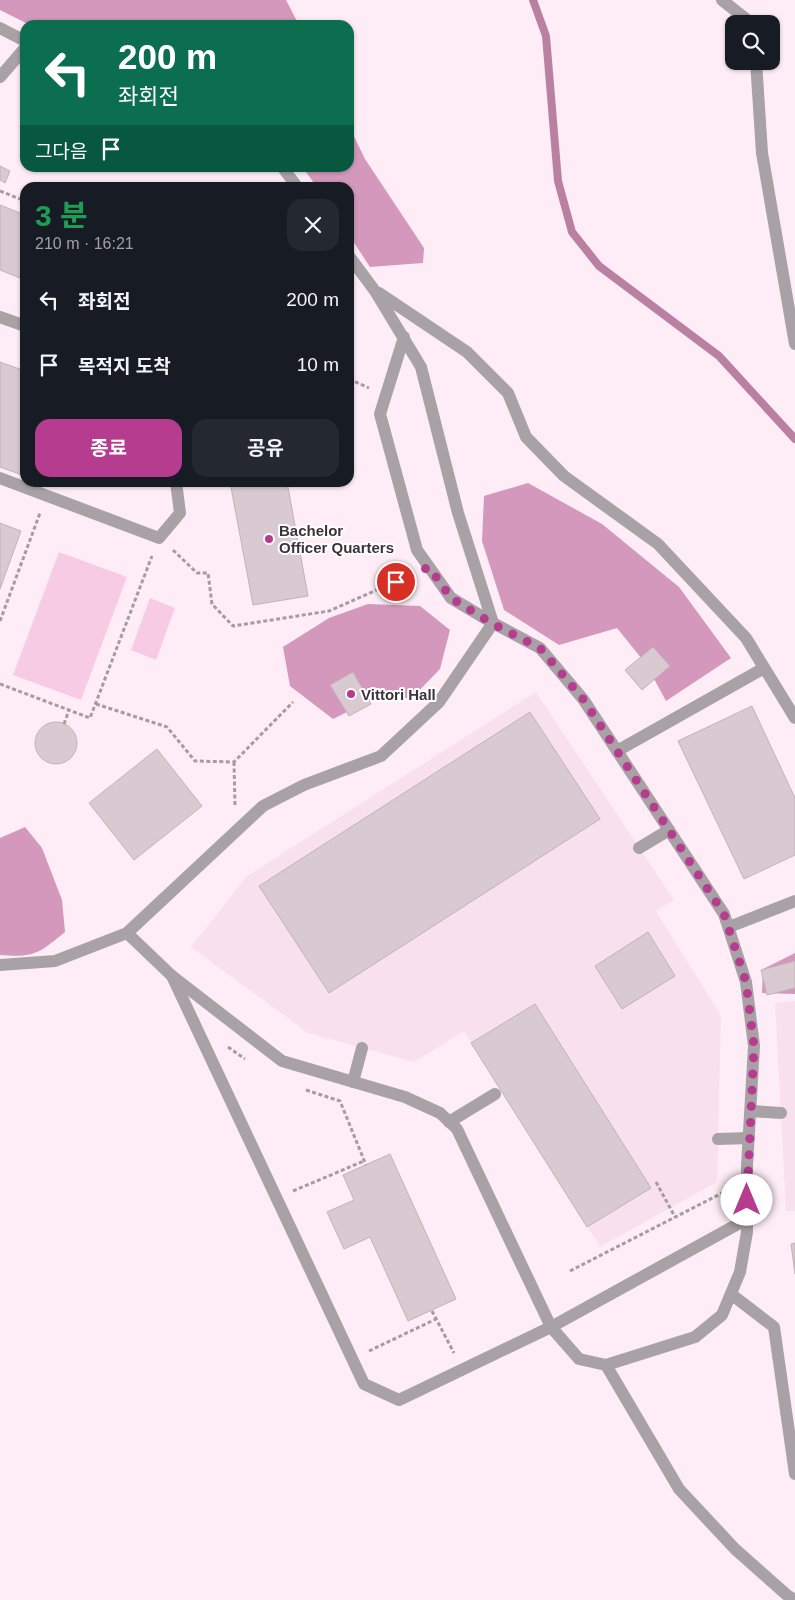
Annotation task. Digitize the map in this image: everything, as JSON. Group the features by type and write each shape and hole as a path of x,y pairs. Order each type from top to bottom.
{"street":[{"path":"722,0 741,15"},
{"path":"0,28 20,38"},
{"path":"0,77 20,54"},
{"path":"758,70 762,153 795,344"},
{"path":"354,263 375,291 421,367 458,513 493,624"},
{"path":"375,291 467,352 508,393 526,437 564,476 658,544 746,638 795,718"},
{"path":"0,317 20,324"},
{"path":"127,933 172,976 282,1062 405,1097 440,1113 457,1129 551,1327 579,1358 606,1365 695,1337 722,1315 740,1272 747,1219 747,1181 754,1046 746,982 729,927 724,914 583,699 540,648 493,624 451,598 417,550 380,414 404,337"},
{"path":"0,478 20,486"},
{"path":"24,487 159,538 180,513 177,487"},
{"path":"0,965 55,961 127,933 263,806 304,786 381,756 439,702 493,624"},
{"path":"617,751 764,668"},
{"path":"639,848 669,830"},
{"path":"729,927 795,901"},
{"path":"172,976 364,1384 399,1400 551,1327 747,1219"},
{"path":"353,1082 362,1048"},
{"path":"449,1122 494,1094"},
{"path":"751,1111 781,1113"},
{"path":"718,1138 749,1138"},
{"path":"731,1294 774,1327 795,1474"},
{"path":"606,1365 679,1489 735,1549 795,1600"}],"path":[{"path":"0,191 20,199"},
{"path":"0,621 47,496"},
{"path":"0,684 90,718 159,538 197,573 208,573 212,604 233,626 329,611 429,567"},
{"path":"236,831 234,762 293,702"},
{"path":"96,704 167,727 195,760 234,762"},
{"path":"64,724 69,710"},
{"path":"196,1026 252,1064"},
{"path":"304,1089 340,1101 366,1165"},
{"path":"277,1198 364,1160"},
{"path":"570,1271 747,1181"},
{"path":"656,1182 675,1218"},
{"path":"432,1310 463,1369"},
{"path":"353,1359 436,1319"}],"shaded area":[{"path":"0,0 286,0 296,20 20,20 0,10"},
{"path":"354,136 365,159 424,248 423,263 370,267 354,243 354,182 313,182 306,172 354,172"},
{"path":"528,483 602,524 679,587 731,658 666,701 646,664 617,628 559,645 504,610 482,541 484,496"},
{"path":"59,552 127,577 81,700 13,675"},
{"path":"150,598 175,608 156,660 131,650"},
{"path":"368,604 420,606 450,630 440,669 412,698 375,698 333,719 290,686 283,647 329,618"},
{"path":"536,692 674,900 656,911 721,1016 717,1182 600,1247 464,1031 414,1062 308,1033 191,947 247,876"},
{"path":"25,827 42,848 62,900 65,932 49,945 29,955 0,955 0,838"},
{"path":"795,953 795,994 762,993 763,969"},
{"path":"795,1001 795,1211 786,1211 775,1003"}],"building":[{"path":"0,166 10,171 5,183 0,180"},
{"path":"0,205 20,213 20,278 0,270"},
{"path":"0,362 20,369 20,474 0,467"},
{"name":"Bachelor Officer Quarters","path":"231,487 288,487 308,596 253,605"},
{"path":"0,523 21,531 0,589"},
{"path":"653,647 670,666 642,690 625,670"},
{"name":"Vittori Hall","path":"353,672 371,704 349,716 330,685"},
{"path":"752,706 795,798 795,855 744,879 678,741"},
{"path":"530,712 600,819 329,993 259,886"},
{"path":"60,722 68,725 74,731 77,743 74,755 68,761 52,764 44,761 38,755 35,739 38,731 44,725"},
{"path":"157,749 202,806 134,860 89,803"},
{"path":"648,932 675,976 622,1009 595,966"},
{"path":"795,961 795,988 767,995 761,970"},
{"path":"535,1004 651,1188 587,1227 471,1043"},
{"path":"390,1154 456,1299 408,1321 370,1237 344,1249 327,1212 354,1200 343,1175"},
{"path":"795,1243 795,1274 791,1244"}],"waterway":[{"path":"533,0 546,36 558,181 572,232 599,266 719,356 795,439"}],"place":[{"name":"Bachelor Officer Quarters","path":"269,539"},
{"name":"Vittori Hall","path":"351,694"}],"route":[{"path":"396,582 429,567 451,598 493,624 540,648 583,699 724,914 746,982 754,1046 753,1093 747,1166 747,1200"}]}
